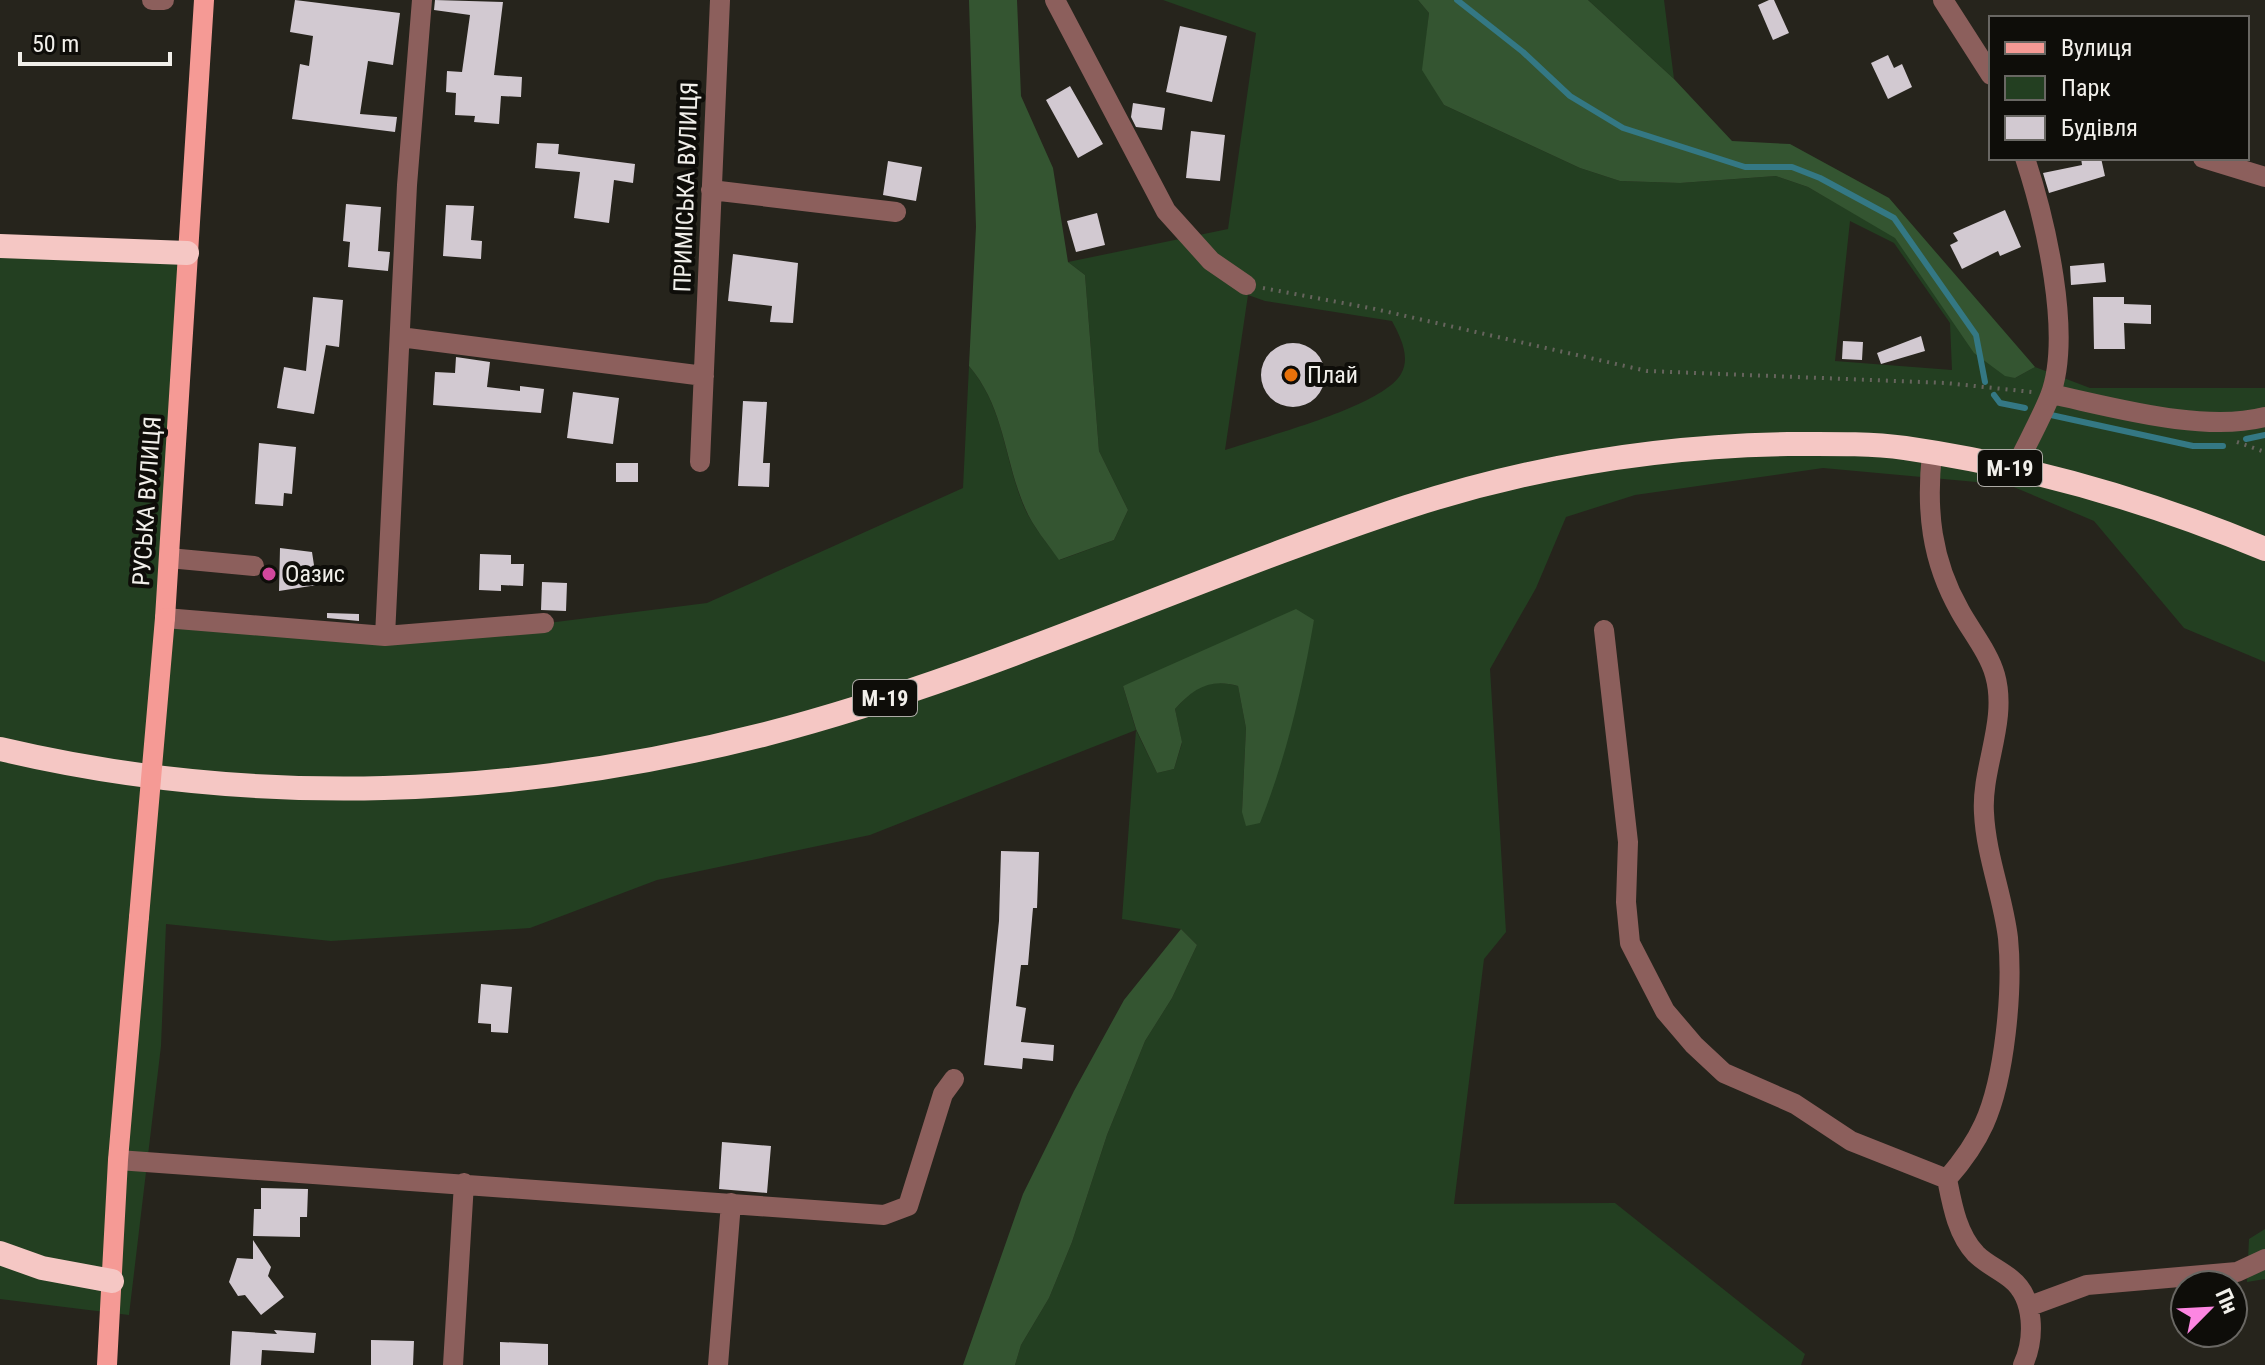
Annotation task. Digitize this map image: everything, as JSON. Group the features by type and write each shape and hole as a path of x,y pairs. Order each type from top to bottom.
{"highway":[{"path":"0,246 187,253"},
{"name":"М-19","path":"0,749 127,772 321,790 425,789 635,764 770,732 935,682 1324,537 1499,481 1638,454 1744,445 1899,447 2015,469 2185,516 2265,549"},
{"path":"0,1253 42,1268 112,1281"}],"main road":[{"name":"РУСЬКА ВУЛИЦЯ","path":"107,1365 118,1160 165,618 204,0"}],"street":[{"path":"152,0 164,0"},
{"path":"385,636 422,0"},
{"name":"ПРИМІСЬКА ВУЛИЦЯ","path":"700,462 720,0"},
{"path":"1055,0 1166,211 1211,261 1246,285"},
{"path":"1943,0 1989,72"},
{"path":"2015,469 2051,394 2058,355 2055,289 2039,202 2026,160"},
{"path":"2210,160 2265,177"},
{"path":"711,190 896,212"},
{"path":"400,337 704,376"},
{"path":"2051,394 2122,409 2207,420 2249,421 2265,417"},
{"path":"1932,453 1928,518 1937,556 1952,596 1995,673 1995,735 1983,810 1987,845 2008,938 2008,984 1994,1092 1984,1124 1947,1179 1959,1226 1974,1253 2023,1290 2030,1306 2030,1333 2023,1365"},
{"path":"169,558 254,566"},
{"path":"165,618 385,636 544,623"},
{"path":"1604,630 1628,842 1626,902 1630,943 1665,1011 1694,1045 1724,1073 1795,1104 1851,1141 1947,1179"},
{"path":"118,1160 884,1215 908,1206 948,1087"},
{"path":"453,1365 464,1183"},
{"path":"718,1365 731,1203"},
{"path":"2030,1306 2087,1285 2237,1272 2265,1259"}],"path":[{"path":"1246,285 1375,309 1647,371 1946,383 2051,394"}],"green space":[{"path":"969,0 1017,0 1021,96 1053,168 1068,262 1085,275 1099,451 1128,510 1114,540 1059,560 1025,508 990,399 969,366 976,227"},
{"path":"1163,0 1418,0 1429,13 1423,70 1444,105 1580,168 1620,181 1680,183 1776,176 1808,187 1895,237 1943,306 2015,378 2035,367 2090,388 2265,388 2265,662 2184,628 2094,521 2009,485 1823,468 1635,495 1566,517 1536,588 1490,669 1506,932 1484,959 1454,1204 1615,1203 1805,1354 1801,1365 1015,1365 1021,1345 1049,1298 1072,1242 1107,1135 1145,1041 1172,998 1197,945 1181,929 1122,919 1136,730 870,835 657,880 530,928 331,941 166,924 161,1046 129,1315 0,1299 0,241 191,249 172,623 268,629 532,625 707,603 963,488 969,366 990,399 1025,509 1060,560 1114,540 1128,510 1099,451 1085,275 1068,262 1228,229 1256,33","holes":["1850,221 1894,243 1950,323 1952,370 1835,361","1248,295 1265,301 1392,321 1403,347 1405,361 1401,374 1390,386 1347,409 1225,450","1314,620 1242,812 1246,728 1238,686 1218,683 1203,686 1175,709 1182,743 1174,769 1157,773 1136,730 1123,686"]},
{"path":"1418,0 1588,0 1674,79 1732,141 1790,144 1889,198 2035,367 2015,378 2005,376 1974,353 1895,238 1808,187 1776,176 1680,183 1620,181 1580,168 1444,105 1422,70 1429,13"},
{"path":"1588,0 1664,0 1674,79"},
{"path":"1296,609 1314,620 1298,698 1278,774 1260,823 1246,826 1242,812 1246,728 1238,686 1211,684 1196,690 1175,709 1182,742 1174,769 1157,773 1136,729 1123,686"},
{"path":"1181,929 1197,945 1172,998 1145,1041 1107,1135 1072,1242 1049,1298 1021,1345 1015,1365 963,1365 1023,1194 1074,1091 1124,1000"},
{"path":"2265,1229 2265,1279 2249,1282 2249,1239"}],"building":[{"path":"295,0 400,13 393,65 368,61 360,114 397,117 395,132 292,119 300,64 309,66 313,36 290,32"},
{"path":"435,0 503,2 494,75 522,77 521,97 501,96 499,124 474,122 475,116 455,115 456,93 446,92 447,71 462,72 470,15 434,10"},
{"path":"1774,0 1789,33 1773,40 1758,5"},
{"path":"1180,26 1227,36 1212,102 1166,92"},
{"path":"1888,55 1894,68 1902,64 1912,87 1888,99 1871,63"},
{"path":"1070,86 1103,144 1078,158 1046,100"},
{"path":"1133,103 1165,108 1162,130 1136,127 1131,117"},
{"path":"1191,131 1225,135 1220,181 1186,178"},
{"path":"537,143 559,144 558,154 635,164 633,183 614,180 609,223 574,218 580,172 535,168"},
{"path":"2081,160 2101,160 2105,176 2049,193 2043,173 2082,165"},
{"path":"888,161 922,167 916,201 883,195"},
{"path":"346,204 381,207 378,251 390,252 388,271 348,267 350,242 343,241"},
{"path":"446,205 474,206 471,240 482,241 481,259 443,256"},
{"path":"2005,210 2021,247 2000,256 1998,251 1962,269 1950,245 1958,241 1953,233"},
{"path":"1097,213 1105,245 1076,252 1067,221"},
{"path":"733,254 798,263 793,323 770,322 772,306 728,301"},
{"path":"2104,263 2106,282 2071,285 2070,266"},
{"path":"313,297 343,300 339,347 326,345 314,414 277,408 284,367 306,371"},
{"path":"2093,297 2124,297 2124,304 2151,305 2151,324 2124,323 2125,349 2094,349"},
{"path":"1921,336 1925,351 1881,364 1877,353"},
{"path":"1843,341 1863,342 1862,360 1842,359"},
{"path":"1287,343 1299,343 1316,352 1323,363 1323,387 1316,398 1299,407 1287,407 1275,402 1266,393 1261,381 1261,369 1266,357 1275,348"},
{"path":"456,357 490,362 487,387 520,391 520,386 544,389 541,413 433,405 435,372 455,373"},
{"path":"573,392 619,398 613,444 567,438"},
{"path":"743,401 767,402 763,463 770,463 769,487 738,486"},
{"path":"259,443 296,447 292,494 284,493 283,506 255,504"},
{"path":"616,463 638,463 638,482 616,482"},
{"path":"280,548 312,552 317,585 279,591"},
{"path":"480,554 511,555 511,564 524,564 523,586 501,585 501,591 479,590"},
{"path":"542,582 567,583 566,611 541,610"},
{"path":"327,613 359,614 359,621 327,618"},
{"path":"1001,851 1039,852 1037,908 1033,908 1028,965 1021,965 1016,1006 1026,1008 1021,1042 1054,1045 1053,1061 1023,1058 1022,1069 984,1065 999,921"},
{"path":"481,984 512,987 508,1033 491,1032 491,1024 478,1023"},
{"path":"722,1142 771,1146 767,1193 719,1189"},
{"path":"261,1188 308,1189 307,1217 300,1217 300,1237 253,1236 254,1209 261,1209"},
{"path":"253,1240 271,1267 268,1276 284,1297 261,1315 245,1295 238,1296 229,1282 237,1258 253,1259"},
{"path":"274,1330 316,1333 314,1353 262,1350 261,1365 230,1365 232,1331 277,1334"},
{"path":"371,1340 414,1341 413,1365 371,1365"},
{"path":"500,1342 548,1344 548,1365 500,1365"}],"waterway":[{"path":"1457,0 1523,52 1570,96 1623,128 1745,167 1792,167 1820,178 1894,218 1976,335 1985,382"},
{"path":"1994,395 2000,403 2025,408"},
{"path":"2051,415 2193,446 2223,446"},
{"path":"2246,439 2265,435"}],"place":[{"name":"Плай","path":"1291,375"},
{"name":"Оазис","path":"269,574"}]}
